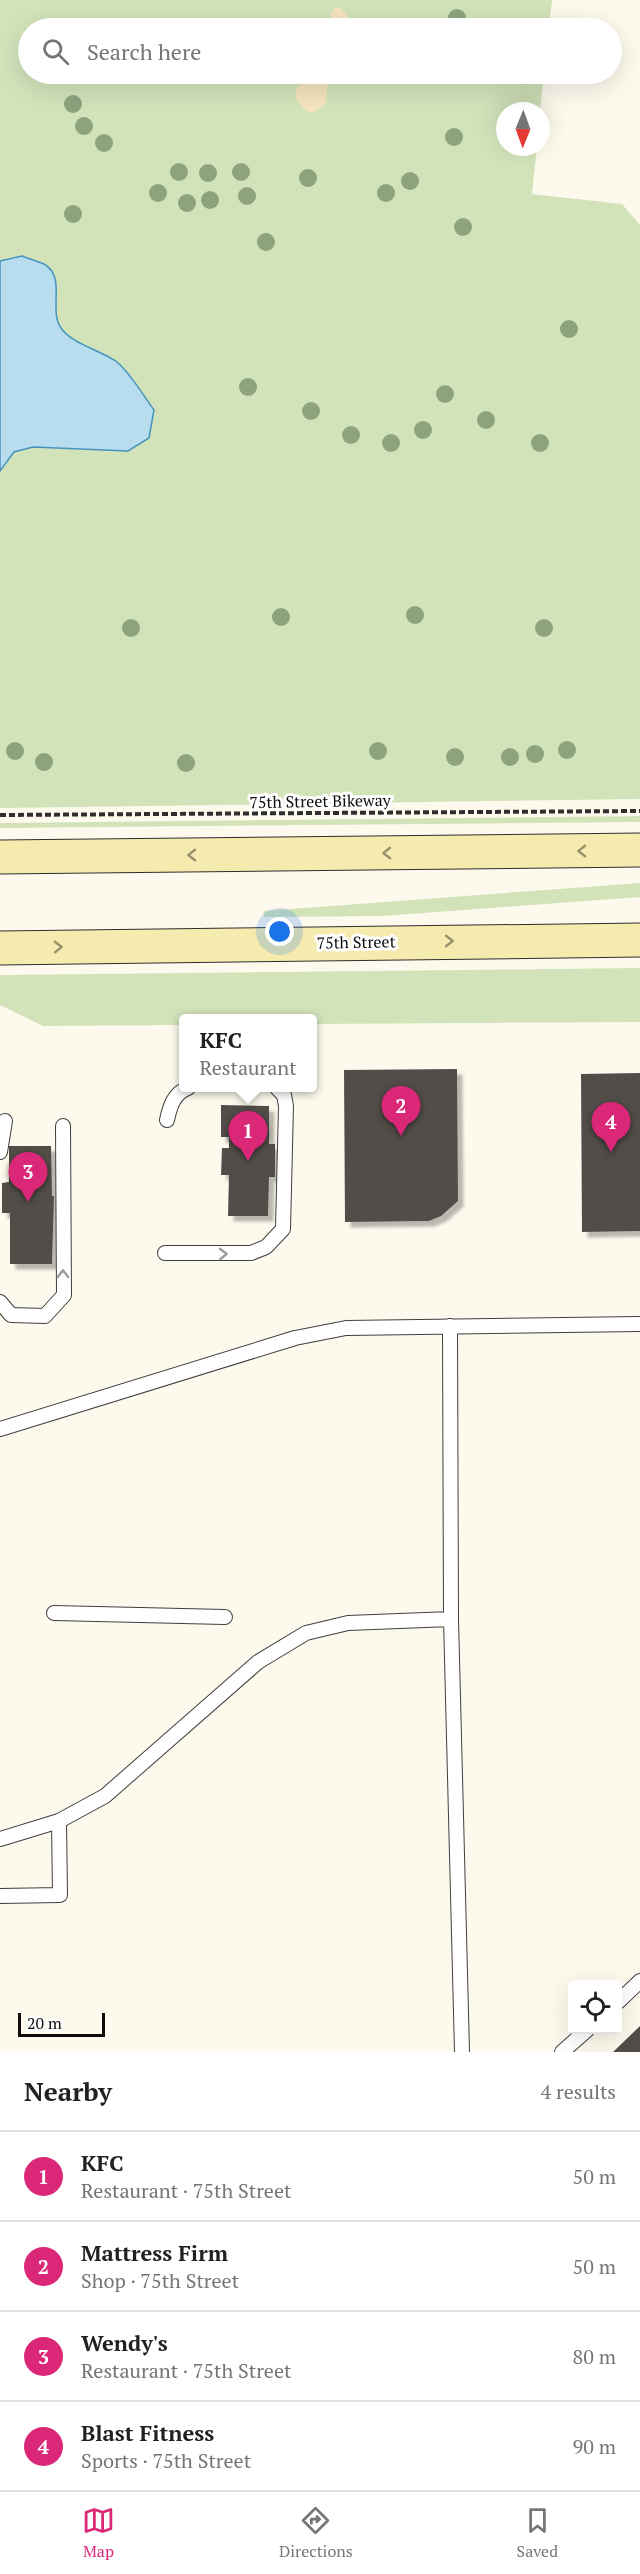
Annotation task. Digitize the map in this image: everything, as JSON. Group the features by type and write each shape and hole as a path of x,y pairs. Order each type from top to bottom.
{"main road":[{"path":"0,857 640,850"},
{"name":"75th Street","path":"0,948 640,940"}],"lane":[{"path":"167,1120 171,1103 179,1092"},
{"path":"165,1253 251,1253 266,1247 283,1229 286,1107 284,1095 281,1092"},
{"path":"0,1152 5,1120"},
{"path":"0,1302 11,1315 45,1316 63,1295 63,1126"},
{"path":"0,1429 295,1338 346,1328 640,1324"},
{"path":"450,1326 451,1619 462,2052"},
{"path":"54,1613 225,1617"},
{"path":"0,1839 59,1821 105,1796 258,1662 306,1633 348,1623 451,1619"},
{"path":"0,1896 60,1895 59,1821"},
{"path":"622,1998 640,1981"},
{"path":"562,2052 582,2034"}],"path":[{"name":"75th Street Bikeway","path":"0,815 640,810"}],"green space":[{"path":"0,0 552,0 550,18 18,18 18,84 543,84 541,102 496,102 496,156 536,156 532,194 622,204 640,225 640,799 0,808"},
{"path":"640,816 640,822 0,828 0,823"},
{"path":"640,883 640,897 383,916 264,917 263,911"},
{"path":"640,968 640,1022 317,1024 317,1014 179,1014 179,1025 43,1026 0,1005 0,975"}],"sand":[{"path":"336,7 341,8 349,18 331,18"},
{"path":"300,84 329,84 326,103 314,113 306,111 295,97 297,87"}],"water":[{"path":"22,256 44,264 55,277 57,321 66,334 117,362 154,410 149,438 128,451 33,447 14,452 0,471 0,261"}],"building":[{"path":"457,1069 458,1201 441,1216 429,1221 345,1222 344,1070"},
{"path":"640,1073 640,1231 582,1232 581,1074"},
{"path":"221,1105 269,1106 269,1144 275,1144 275,1177 269,1177 268,1216 228,1216 229,1175 221,1175 222,1148 229,1148 229,1137 221,1137"},
{"path":"9,1146 51,1146 52,1196 54,1196 52,1264 10,1264 10,1213 2,1213 2,1183 9,1182"},
{"path":"640,2026 640,2052 613,2052"}],"place":[{"name":"Mattress Firm","path":"401,1136"},
{"name":"Blast Fitness","path":"611,1152"},
{"name":"KFC","path":"248,1161"},
{"name":"Wendy's","path":"28,1202"}]}
